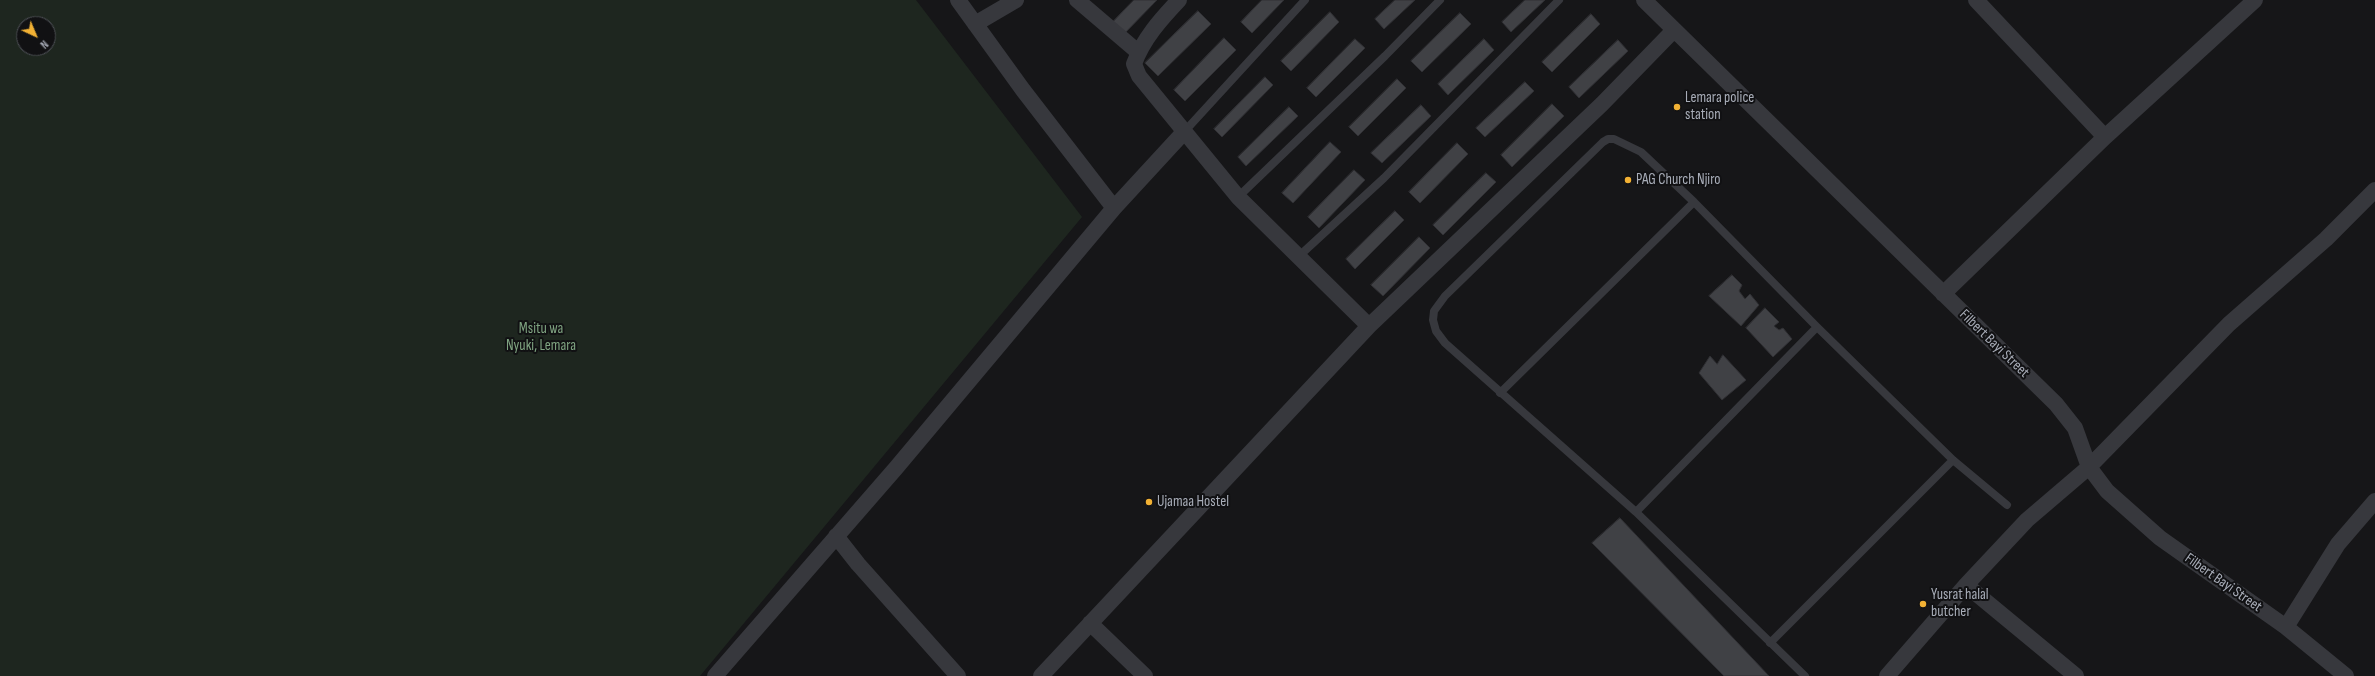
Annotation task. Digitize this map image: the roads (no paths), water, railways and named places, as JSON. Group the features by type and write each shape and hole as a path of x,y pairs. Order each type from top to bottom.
{"street":[{"path":"958,0 1051,128 1114,208"},
{"path":"975,24 1016,0"},
{"path":"1077,0 1138,52"},
{"path":"1179,0 1156,24 1138,52 1134,64 1139,76 1238,197 1369,326"},
{"name":"Filbert Bayi Street","path":"1644,0 2056,404 2074,428 2089,467 2107,491 2160,538 2286,627 2346,676"},
{"path":"1943,294 2105,137 2255,0"},
{"path":"1979,1 2105,137"},
{"path":"1041,676 1369,326 1602,104 1674,30"},
{"path":"715,676 836,536 1114,208 1184,132"},
{"path":"1887,676 1966,585 2027,520 2089,467 2229,324 2326,239 2375,190"},
{"path":"2286,627 2338,544 2375,501"},
{"path":"836,536 858,564 958,676"},
{"path":"1966,585 2076,676"},
{"path":"1090,624 1144,676"}],"lane":[{"path":"1184,132 1305,0"},
{"path":"1238,197 1385,56 1440,0"},
{"path":"1298,257 1384,178 1559,0"},
{"path":"1805,676 1636,512 1500,393 1445,342 1436,331 1433,320 1434,311 1445,296 1603,142 1608,139 1614,139 1641,152 1694,202 1817,327 1953,460 2007,505"},
{"path":"1500,393 1694,202"},
{"path":"1636,512 1817,327"},
{"path":"1770,643 1953,460"}],"place":[{"name":"Lemara police station","path":"1677,107"},
{"name":"PAG Church Njiro","path":"1628,180"},
{"name":"Ujamaa Hostel","path":"1149,502"},
{"name":"Yusrat halal butcher","path":"1923,604"}],"park label":[{"name":"Msitu wa Nyuki, Lemara","path":"541,338"}]}
